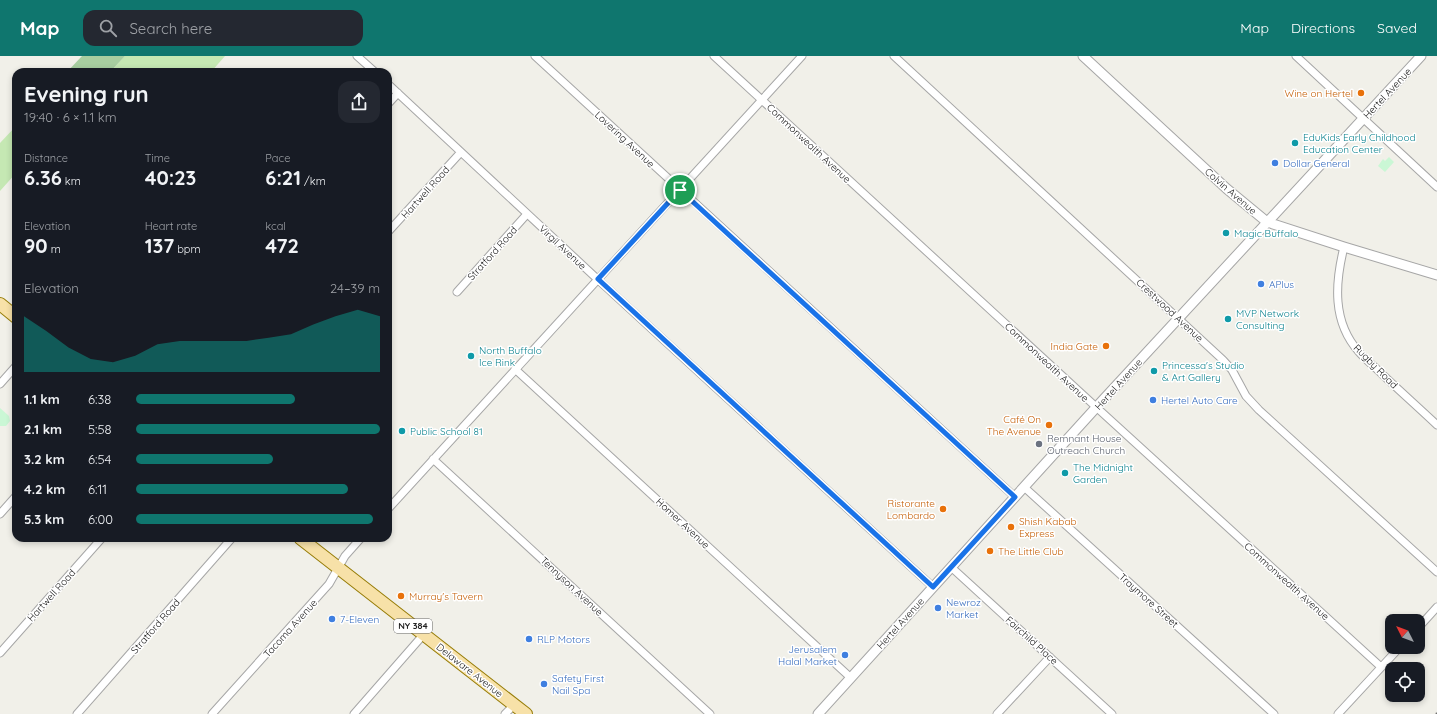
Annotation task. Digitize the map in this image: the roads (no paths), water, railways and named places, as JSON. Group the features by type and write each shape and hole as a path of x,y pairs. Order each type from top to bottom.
{"main road":[{"path":"0,304 12,313"},
{"name":"Delaware Avenue","path":"305,542 526,714"}],"street":[{"path":"357,56 370,68"},
{"name":"Lovering Avenue","path":"535,56 1015,497"},
{"name":"Commonwealth Avenue","path":"714,56 1381,667"},
{"path":"392,505 802,56"},
{"name":"Crestwood Avenue","path":"894,56 1178,318 1228,366 1246,396 1259,410 1437,572"},
{"name":"Colvin Avenue","path":"1083,56 1233,194 1267,222 1437,275"},
{"path":"1296,56 1437,187"},
{"name":"Hertel Avenue","path":"818,714 1096,407 1421,56"},
{"name":"Virgil Avenue","path":"392,88 527,214 933,587"},
{"path":"392,100 398,93"},
{"name":"Hartwell Road","path":"392,228 461,152"},
{"name":"Stratford Road","path":"457,292 527,214"},
{"name":"Rugby Road","path":"1344,247 1337,281 1337,295 1341,319 1351,341 1358,351 1437,424"},
{"name":"Homer Avenue","path":"515,369 851,678"},
{"path":"0,384 12,370"},
{"name":"Tennyson Avenue","path":"433,459 710,714"},
{"name":"Traymore Street","path":"1024,487 1274,714"},
{"path":"0,514 12,500"},
{"name":"Hartwell Road","path":"0,653 98,542"},
{"name":"Stratford Road","path":"77,714 228,542"},
{"name":"Tacoma Avenue","path":"212,714 329,584 345,556 357,542"},
{"name":"Fairchild Place","path":"951,567 1112,714"},
{"path":"1425,620 1437,607"},
{"path":"354,714 424,634"},
{"path":"1338,714 1393,654"},
{"path":"997,714 1050,657"},
{"path":"505,714 514,705"}],"place":[{"name":"Wine on Hertel","path":"1361,93"},
{"name":"EduKids Early Childhood Education Center","path":"1295,143"},
{"name":"Dollar General","path":"1275,163"},
{"name":"Magic Buffalo","path":"1226,233"},
{"name":"APlus","path":"1261,284"},
{"name":"MVP Network Consulting","path":"1228,319"},
{"name":"India Gate","path":"1106,346"},
{"name":"North Buffalo Ice Rink","path":"471,356"},
{"name":"Princessa's Studio & Art Gallery","path":"1154,371"},
{"name":"Hertel Auto Care","path":"1153,400"},
{"name":"Café On The Avenue","path":"1049,425"},
{"name":"Public School 81","path":"402,431"},
{"name":"Remnant House Outreach Church","path":"1039,444"},
{"name":"The Midnight Garden","path":"1065,473"},
{"name":"Ristorante Lombardo","path":"943,509"},
{"name":"Shish Kabab Express","path":"1011,527"},
{"name":"The Little Club","path":"990,551"},
{"name":"Murray's Tavern","path":"401,596"},
{"name":"Newroz Market","path":"938,608"},
{"name":"7-Eleven","path":"332,619"},
{"name":"RLP Motors","path":"529,639"},
{"name":"Jerusalem Halal Market","path":"845,655"},
{"name":"Safety First Nail Spa","path":"544,684"}]}
